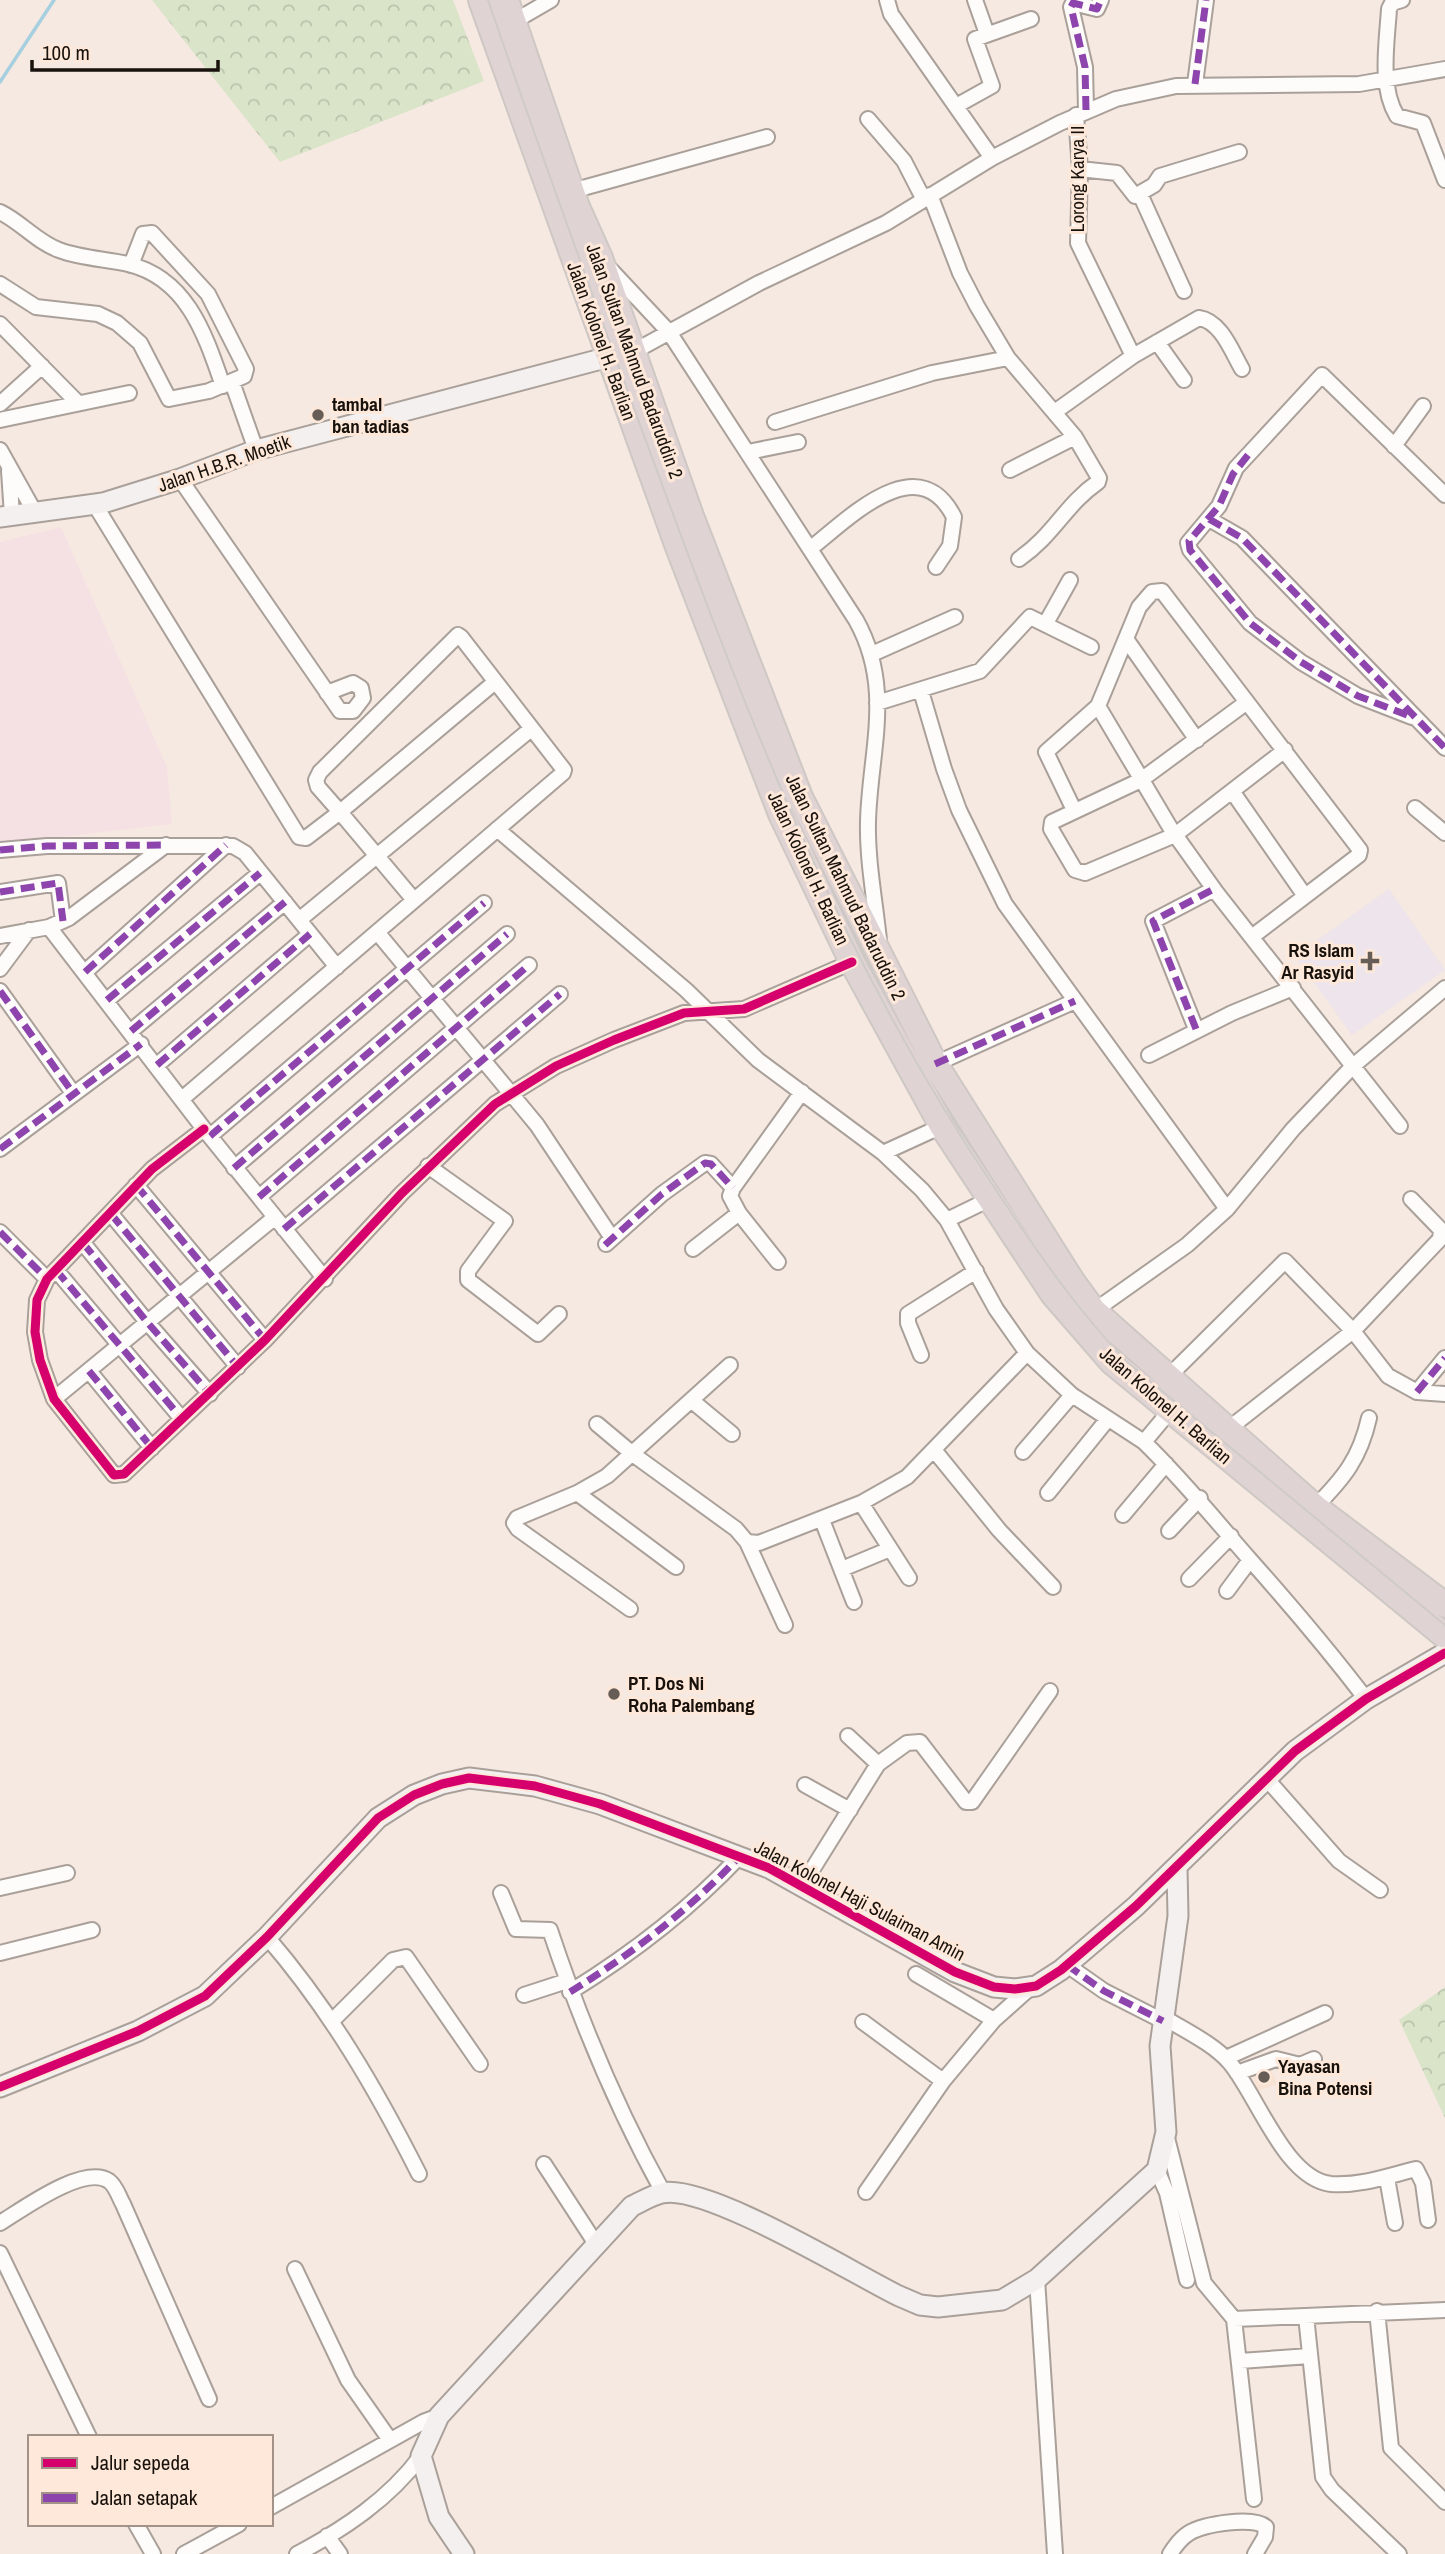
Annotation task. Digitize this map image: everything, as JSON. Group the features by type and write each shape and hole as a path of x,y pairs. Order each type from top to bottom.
{"highway":[{"name":"Jalan Kolonel H. Barlian","path":"481,0 621,354"},
{"name":"Jalan Sultan Mahmud Badaruddin 2","path":"509,11 572,191 600,258 621,354 768,748 800,797 881,962 935,1064 1072,1281 1094,1311 1315,1507 1445,1605"},
{"name":"Jalan Kolonel H. Barlian","path":"768,748 781,814 852,962 942,1126 1069,1314 1112,1362 1169,1412 1445,1636"}],"street":[{"path":"509,11 551,0"},
{"path":"887,0 891,14 992,158"},
{"path":"975,0 988,34"},
{"name":"Lorong Karya II","path":"1101,0 1097,9 1071,5 1084,67 1079,249 1133,356"},
{"path":"1195,84 1206,0"},
{"path":"1402,0 1392,3 1389,9 1386,77 1395,114 1423,123 1444,172"},
{"path":"956,106 991,87 974,43 975,39 1031,19"},
{"path":"621,354 669,332 759,283 886,223 992,158 1081,113 1157,88 1195,84 1353,84 1445,69"},
{"path":"868,119 904,161 927,198 960,273 1008,358 1056,411 1075,437 1099,480 1067,511 1040,545 1019,559"},
{"path":"572,191 767,136"},
{"path":"1080,169 1117,173 1133,195 1140,194 1154,185 1160,176 1238,152"},
{"path":"1140,194 1184,291"},
{"path":"0,212 57,250 131,264 149,271 184,297 256,450"},
{"path":"0,285 36,307 98,314 117,323 140,343 169,399 227,384 244,376 246,369 215,305 155,235 146,232 131,264"},
{"path":"149,271 170,254"},
{"path":"600,258 669,332 856,620 872,654 877,703 877,750 868,824 881,962"},
{"path":"1056,411 1133,356 1203,318 1224,336 1242,369"},
{"path":"0,324 78,402"},
{"path":"1157,342 1184,380"},
{"name":"Jalan H.B.R. Moetik","path":"6,516 34,510 95,505 180,479 256,450 621,354"},
{"path":"775,422 925,374 1008,358"},
{"path":"21,414 3,401 42,366"},
{"path":"1412,717 1347,690 1301,663 1250,623 1189,547 1189,541 1222,500 1237,468 1322,375 1445,495"},
{"path":"0,420 129,393"},
{"path":"1394,446 1423,406"},
{"path":"1010,470 1075,437"},
{"path":"748,452 798,442"},
{"path":"0,450 34,510"},
{"path":"6,516 9,470"},
{"path":"180,479 327,693"},
{"path":"810,549 885,492 915,488 937,496 954,517 950,546 936,567"},
{"path":"95,505 299,837 306,838 340,812 495,682"},
{"path":"1209,519 1242,538 1377,676 1412,717 1445,748"},
{"path":"1046,623 1070,580"},
{"path":"1074,810 1046,752 1098,706 1146,597 1162,591 1360,850 1359,855 1253,936"},
{"path":"872,654 955,617"},
{"path":"877,703 980,671 1030,617 1091,647"},
{"path":"183,1098 564,772 461,637 452,637 317,776 318,787 414,900"},
{"path":"1126,639 1198,740"},
{"path":"921,691 944,769 989,876 1005,904 1227,1209"},
{"path":"1247,702 1141,780 1052,822 1051,827 1079,873 1175,835 1285,750"},
{"path":"1098,706 1175,835 1214,889 1400,1126"},
{"path":"299,920 531,729"},
{"path":"1231,791 1305,896"},
{"path":"1415,808 1445,833"},
{"path":"497,829 706,1011 758,1060 883,1153 922,1190 947,1220 996,1308 1027,1353 1072,1395 1144,1442 1200,1498 1250,1560 1314,1630 1366,1699"},
{"path":"0,936 56,924 166,845"},
{"path":"0,850 47,846 166,845 226,845 241,850 337,967"},
{"path":"85,972 226,845"},
{"path":"107,1000 260,873"},
{"path":"0,892 58,883 56,924 85,972 234,1168 325,1279"},
{"path":"1196,1030 1153,921 1214,889"},
{"path":"131,1031 285,902"},
{"path":"484,903 207,1133 136,1185 52,1274 38,1293 35,1332 40,1360 54,1399 114,1475 124,1474 238,1367 325,1279 428,1166 485,1112 556,1066 604,1044 684,1013 744,1009 852,962"},
{"path":"0,969 29,930"},
{"path":"377,932 537,1125 609,1241 662,1194 705,1163 711,1164 733,1188"},
{"path":"157,1065 310,934"},
{"path":"234,1168 507,934"},
{"path":"259,1197 528,965"},
{"path":"1149,1055 1196,1030 1293,988"},
{"path":"1094,1311 1186,1245 1227,1209 1293,1129 1353,1066 1445,988"},
{"path":"0,991 73,1093"},
{"path":"54,1399 209,1272 279,1223 560,993"},
{"path":"935,1064 1075,1001"},
{"path":"0,1149 141,1044"},
{"path":"778,1262 731,1199 733,1188 802,1093"},
{"path":"883,1153 942,1126"},
{"path":"428,1166 505,1222 468,1271 468,1280 538,1334 559,1314"},
{"path":"136,1185 265,1340"},
{"path":"947,1220 992,1198"},
{"path":"1227,1430 1353,1331 1442,1236 1441,1230 1411,1199"},
{"path":"693,1249 739,1213"},
{"path":"111,1214 238,1367"},
{"path":"0,1232 52,1274 120,1345 182,1419"},
{"path":"83,1243 210,1394"},
{"path":"1167,1378 1285,1261 1353,1331 1388,1376 1417,1392 1445,1394"},
{"path":"921,1355 908,1323 908,1314 976,1271"},
{"path":"747,1542 771,1540 822,1520 861,1503 907,1477 1027,1353"},
{"path":"1417,1392 1445,1358"},
{"path":"630,1609 518,1529 514,1523 517,1518 578,1493 607,1476 634,1455 730,1365"},
{"path":"89,1371 152,1448"},
{"path":"1023,1452 1072,1395"},
{"path":"691,1399 732,1434"},
{"path":"1144,1442 1169,1412"},
{"path":"1315,1507 1354,1462 1363,1447 1369,1418"},
{"path":"1048,1493 1107,1420"},
{"path":"597,1424 634,1455 736,1529 747,1542 785,1625"},
{"path":"934,1450 999,1530 1052,1587"},
{"path":"1123,1515 1166,1464"},
{"path":"578,1493 676,1567"},
{"path":"1169,1531 1200,1498"},
{"path":"861,1503 909,1578"},
{"path":"822,1520 854,1602"},
{"path":"1189,1579 1231,1536"},
{"path":"842,1569 890,1549"},
{"path":"1227,1591 1250,1560"},
{"path":"866,2192 943,2081 994,2020 1031,1987 1067,1965 1177,1868 1265,1777 1366,1699 1445,1653"},
{"path":"802,1886 878,1764 907,1743 920,1742 966,1802 972,1802 1050,1691"},
{"path":"848,1736 878,1764"},
{"path":"1265,1777 1339,1861 1380,1890"},
{"name":"Jalan Kolonel Haji Sulaiman Amin","path":"0,2087 138,2031 205,1996 267,1937 378,1818 414,1795 442,1784 469,1778 535,1786 576,1797 740,1856 769,1867 955,1972 994,1987 1031,1987"},
{"path":"805,1785 850,1810"},
{"path":"524,1996 569,1986 663,1928 707,1891 740,1856"},
{"path":"1177,1868 1178,1916 1160,2046 1166,2132 1204,2283 1234,2319 1254,2499"},
{"path":"0,1888 67,1873"},
{"path":"502,1893 516,1929 550,1930 569,1986 627,2126 663,2192"},
{"path":"0,1953 92,1930"},
{"path":"267,1937 333,2020 378,2093 419,2174"},
{"path":"333,2020 393,1960 406,1957 480,2064"},
{"path":"1067,1965 1104,1991 1163,2019 1226,2058 1285,2151 1303,2171 1327,2183 1387,2178 1416,2169 1423,2183 1428,2220"},
{"path":"916,1974 994,2020"},
{"path":"1226,2058 1325,2013"},
{"path":"863,2022 943,2081"},
{"path":"1237,2073 1276,2059 1300,2065 1314,2059"},
{"path":"301,2553 401,2483 421,2456 439,2416 632,2206 663,2192 685,2195 740,2213 920,2305 1002,2300 1037,2279 1157,2170 1166,2132"},
{"path":"544,2164 596,2244"},
{"path":"1157,2170 1167,2193 1187,2280"},
{"path":"0,2222 74,2180 99,2176 108,2180 123,2204 209,2399"},
{"path":"1387,2178 1395,2223"},
{"path":"0,2253 88,2435"},
{"path":"295,2269 348,2380 390,2440"},
{"path":"1037,2279 1055,2554"},
{"path":"1234,2319 1377,2311 1445,2313"},
{"path":"1377,2311 1391,2448 1445,2502"},
{"path":"1307,2316 1323,2477 1332,2490 1399,2554"},
{"path":"1240,2361 1310,2356"},
{"path":"273,2506 390,2440 439,2416"},
{"path":"421,2456 439,2517 464,2554"},
{"path":"1170,2554 1191,2532 1249,2520 1259,2521 1266,2527 1265,2537 1255,2554"},
{"path":"137,2526 153,2554"},
{"path":"184,2554 235,2526"},
{"path":"327,2536 340,2554"}],"shaded area":[{"path":"61,527 167,767 172,824 0,844 0,542"},
{"name":"RS Islam Ar Rasyid","path":"1389,889 1445,970 1352,1035 1295,956"},
{"name":"Yayasan Bina Potensi","path":"1269,2063 1277,2084 1258,2091 1251,2070"}],"green space":[{"path":"152,0 453,0 484,81 280,162"},
{"path":"1445,1987 1445,2118 1399,2020"}],"waterway":[{"path":"0,82 54,0"}],"tram line":[{"path":"488,0 663,487 770,762 808,851 850,938 944,1109 1043,1259 1091,1322 1127,1362 1445,1625"}],"marked path":[{"path":"1086,110 1085,67 1071,7 1073,3 1097,9 1101,0"},
{"path":"1195,84 1206,0"},
{"path":"1248,455 1233,474 1219,506 1189,541 1190,550 1250,623 1301,662 1358,696 1412,717"},
{"path":"1209,519 1242,538 1445,748"},
{"path":"0,850 47,846 166,845"},
{"path":"85,972 226,845"},
{"path":"107,1000 260,873"},
{"path":"0,892 58,883 63,921"},
{"path":"1196,1029 1153,921 1214,889"},
{"path":"131,1031 285,902"},
{"path":"210,1136 484,903"},
{"path":"157,1065 310,934"},
{"path":"234,1168 507,934"},
{"path":"259,1197 529,965"},
{"path":"0,991 73,1093"},
{"path":"284,1229 560,994"},
{"path":"935,1064 1075,1001"},
{"path":"0,1149 141,1044"},
{"path":"605,1245 662,1194 705,1163 711,1164 733,1188"},
{"path":"136,1185 265,1340"},
{"path":"111,1214 238,1367"},
{"path":"0,1232 47,1279 45,1282"},
{"path":"83,1243 210,1394"},
{"path":"56,1270 182,1419"},
{"path":"1417,1392 1445,1358"},
{"path":"89,1371 152,1448"},
{"path":"570,1992 660,1930 701,1895 740,1856"},
{"path":"1067,1965 1104,1991 1163,2021"}],"cycle path":[{"path":"204,1129 152,1169 47,1279 37,1300 35,1332 40,1360 54,1399 114,1475 124,1474 265,1340 402,1193 495,1104 556,1066 614,1040 684,1013 744,1009 852,962"},
{"path":"0,2087 138,2031 205,1996 267,1937 378,1818 414,1795 442,1784 469,1778 535,1786 600,1804 769,1868 955,1972 994,1987 1015,1989 1036,1986 1061,1970 1136,1906 1295,1751 1366,1699 1445,1653"}],"place":[{"name":"tambal ban tadias","path":"318,415"},
{"name":"RS Islam Ar Rasyid","path":"1370,961"},
{"name":"PT. Dos Ni Roha Palembang","path":"614,1694"},
{"name":"Yayasan Bina Potensi","path":"1264,2077"}]}
